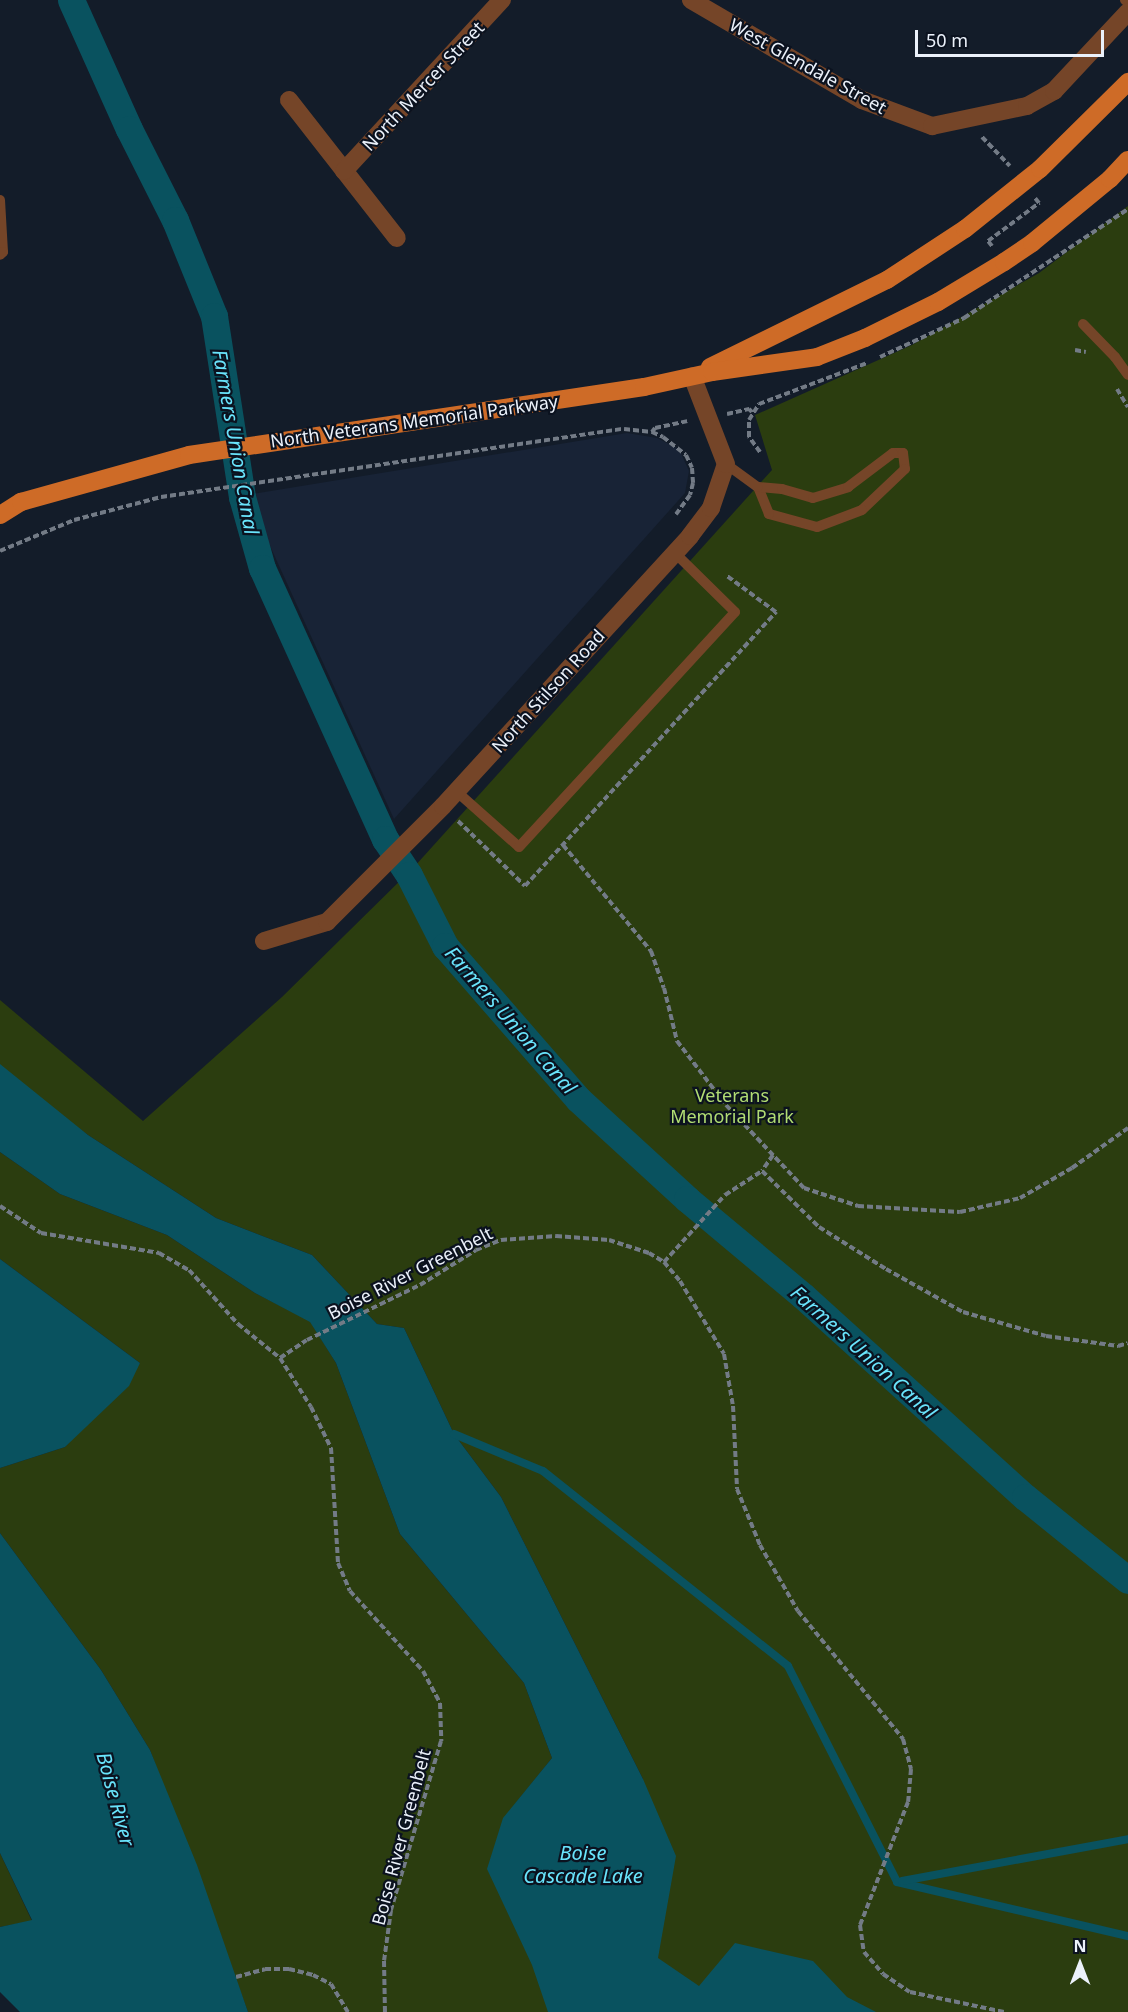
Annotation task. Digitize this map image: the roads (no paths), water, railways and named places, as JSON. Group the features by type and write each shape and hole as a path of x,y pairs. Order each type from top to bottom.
{"main road":[{"name":"North Veterans Memorial Parkway","path":"692,376 878,285 965,229 1040,169 1128,82"},
{"name":"North Veterans Memorial Parkway","path":"0,515 21,502 189,455 644,387 692,376 817,357 865,338 938,302 1032,243 1110,178 1128,160"}],"street":[{"name":"North Mercer Street","path":"344,171 502,0"},
{"name":"West Glendale Street","path":"691,0 862,100 932,126 1027,106 1054,91 1128,12"},
{"path":"289,100 397,238"},
{"path":"692,376 726,464"},
{"name":"North Stilson Road","path":"264,941 327,922 434,814 674,552 711,508 726,464"}],"lane":[{"path":"0,200 3,252 0,255"},
{"path":"1083,324 1115,357 1128,375"},
{"path":"726,464 758,487 782,489 813,498 848,487 893,453 903,453 905,469 862,510 817,527 769,514 758,487"},
{"path":"456,791 519,847 735,612 674,552"}],"water":[{"name":"Boise Cascade Lake","path":"0,1064 88,1135 216,1218 312,1255 377,1324 404,1328 454,1434 501,1497 643,1779 676,1856 658,1958 699,1986 735,1943 813,1961 847,1997 876,2012 548,2012 532,1965 487,1869 503,1818 552,1758 524,1683 400,1534 336,1363 310,1322 255,1293 167,1235 60,1194 0,1152"},
{"path":"0,1259 140,1363 129,1386 65,1447 0,1468"},
{"name":"Boise River","path":"0,1533 101,1670 150,1750 197,1865 248,2012 20,2012 0,1992 0,1927 32,1920 0,1853"}],"waterway":[{"name":"Farmers Union Canal","path":"71,0 129,129 175,220 214,316 242,497 262,568 385,839 409,875 445,946 578,1099 687,1199 803,1296 1025,1497 1128,1580"},
{"path":"454,1434 543,1471 788,1666 897,1882 1128,1936"},
{"path":"902,1881 1128,1839"}],"park label":[{"name":"Veterans Memorial Park","path":"732,1106"}]}
